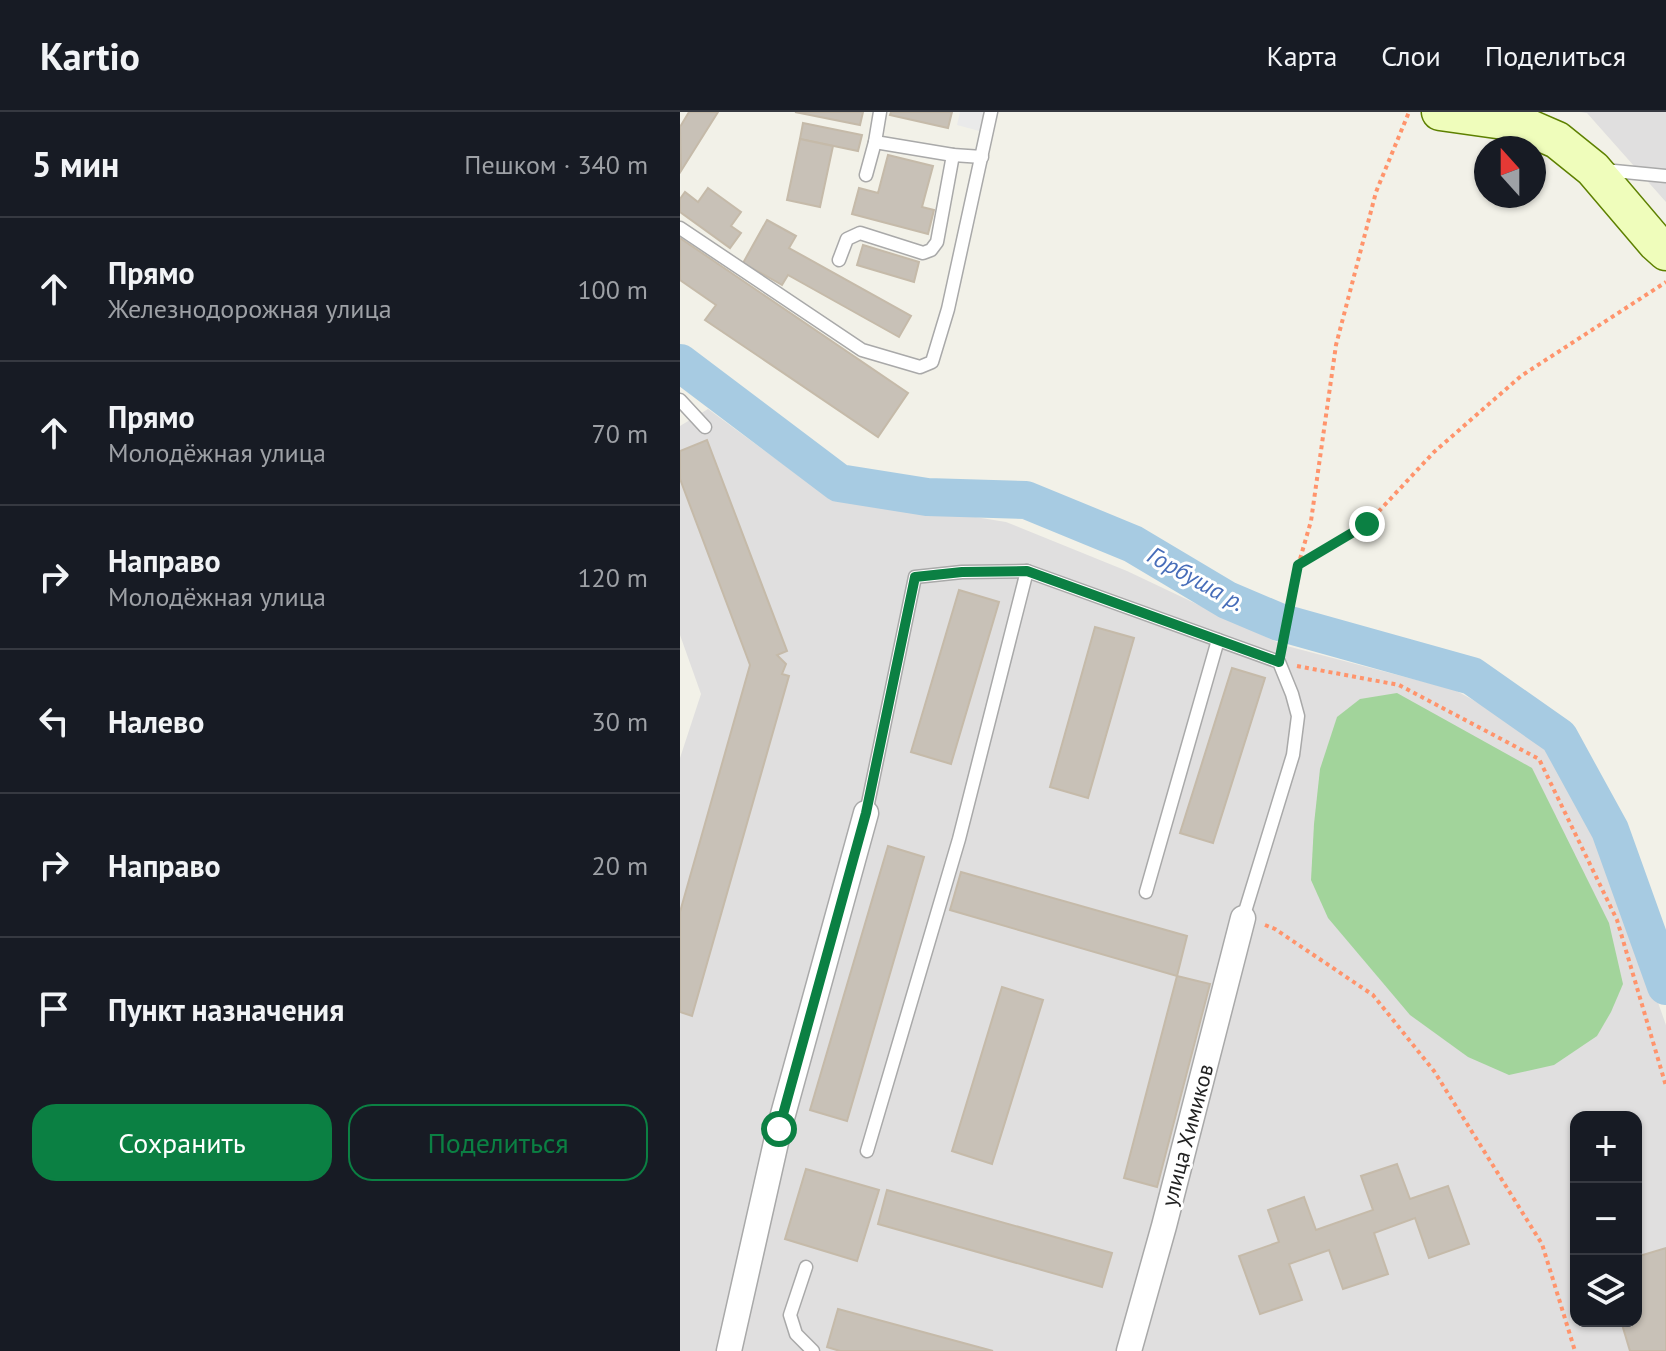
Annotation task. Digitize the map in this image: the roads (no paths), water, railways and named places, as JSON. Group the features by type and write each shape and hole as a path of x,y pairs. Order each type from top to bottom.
{"street":[{"path":"1440,112 1518,123 1557,140 1593,169 1666,252"},
{"path":"729,1351 779,1129 866,813"},
{"name":"улица Химиков","path":"1129,1351 1243,918"}],"lane":[{"path":"866,175 880,112"},
{"path":"680,228 862,350 920,367 932,362 948,309 991,112"},
{"path":"875,142 982,157"},
{"path":"839,260 847,239 860,233 923,253 931,250 937,242 953,155"},
{"path":"1593,169 1666,176"},
{"path":"680,400 705,427"},
{"path":"867,1151 959,839 1027,571"},
{"path":"866,813 915,577 962,572 1027,571 1279,662 1298,716 1293,755 1243,918"},
{"path":"1146,892 1218,640"},
{"path":"806,1267 790,1315 796,1334 813,1351"}],"waterway":[{"name":"Горбуша р.","path":"680,363 839,483 927,497 1026,500 1133,544 1227,600 1279,622 1472,676 1559,737 1610,830 1666,986"}]}
